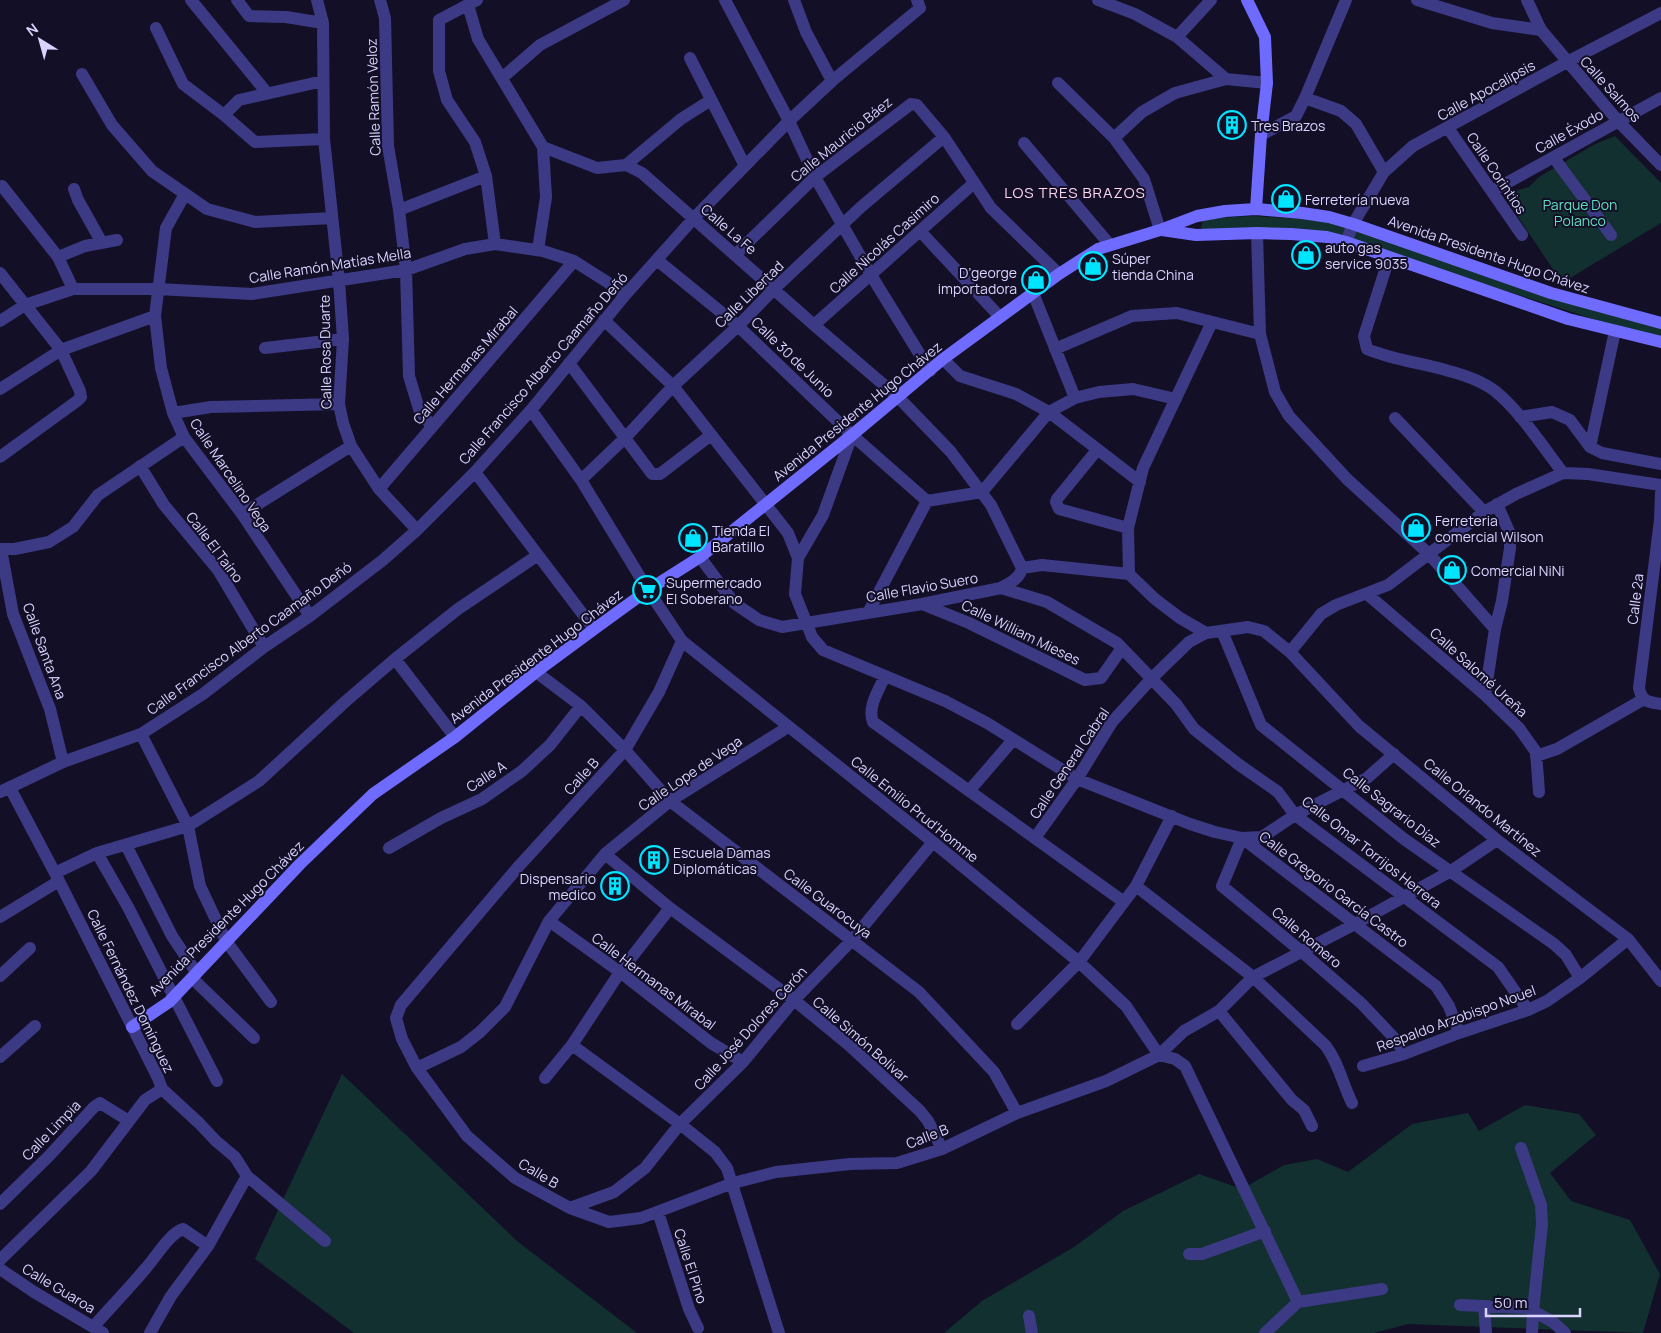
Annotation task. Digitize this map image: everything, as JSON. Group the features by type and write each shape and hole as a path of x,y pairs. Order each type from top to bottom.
{"main road":[{"path":"1247,0 1265,37 1266,83 1256,209"},
{"name":"Avenida Presidente Hugo Chávez","path":"132,1027 169,1002 300,864 373,794 455,737 536,672 594,629 648,590 700,557 766,506 944,359 1059,274 1098,249 1160,230 1197,216 1226,211 1256,209 1320,216 1353,224 1551,293 1661,323"},
{"path":"1196,235 1191,230 1190,225 1197,216"},
{"name":"Avenida Presidente Hugo Chávez","path":"1160,230 1196,235 1257,233 1327,237 1568,319 1661,342"}],"street":[{"path":"191,0 267,93"},
{"path":"237,0 249,16 286,17 323,23"},
{"name":"Calle Rosa Duarte","path":"317,0 323,23 324,139 339,281 343,339 339,404 342,423 351,446 379,489 417,530"},
{"name":"Calle Ramón Veloz","path":"380,0 385,18 388,146 399,210 406,270 409,376 419,409 432,427"},
{"path":"502,78 540,45 606,4 624,0"},
{"path":"726,0 789,121 815,177 871,275 930,371"},
{"path":"794,0 806,32 832,81"},
{"path":"1098,0 1135,14 1177,37 1226,79"},
{"path":"1177,37 1211,0"},
{"path":"1261,135 1296,116 1346,0"},
{"path":"1417,0 1492,23 1541,30"},
{"name":"Calle Salmos","path":"1527,0 1541,30 1567,62 1618,121 1661,164"},
{"path":"494,244 486,176 475,142 447,100 439,71 439,20 472,2 478,40 542,147 546,197 538,250"},
{"name":"Calle Francisco Alberto Caamaño Deñó","path":"3,790 63,762 142,734 203,694 383,560 417,530 475,472 531,410 626,294 694,218 789,121 919,4"},
{"name":"Calle Apocalipsis","path":"1346,242 1353,224 1384,172 1413,146 1661,13"},
{"path":"156,28 183,84 224,115 255,142 324,139"},
{"path":"690,58 745,166"},
{"path":"82,74 112,126 152,171 207,209 255,222 332,218"},
{"path":"1114,138 1142,112 1176,93 1226,79 1266,83"},
{"path":"224,115 239,100 323,80"},
{"path":"1058,83 1114,138 1144,179 1160,230"},
{"path":"1305,98 1341,111 1356,124 1384,172"},
{"name":"Calle Éxodo","path":"1492,191 1661,98"},
{"path":"542,147 597,168 626,165 681,119 711,100"},
{"name":"Calle Mauricio Báez","path":"736,255 815,177 911,104 917,105 944,137 991,208 1059,274"},
{"name":"Calle Corintios","path":"1448,128 1522,236"},
{"name":"Calle Libertad","path":"582,480 625,438 673,386 774,290 861,208 944,137"},
{"path":"1024,143 1110,245"},
{"path":"1554,158 1611,235"},
{"name":"Calle La Fe","path":"626,165 642,173 898,397"},
{"path":"399,210 486,176"},
{"name":"Calle Nicolás Casimiro","path":"814,325 974,183"},
{"path":"2,186 58,257 73,289"},
{"path":"74,189 78,200 102,243"},
{"name":"Calle Marcelino Vega","path":"185,194 166,228 155,316 160,368 173,413 184,437 242,514 310,616"},
{"path":"920,231 1000,317"},
{"path":"1257,233 1260,334 1275,392 1289,416 1347,479 1429,554 1494,629"},
{"path":"58,257 85,246 117,240"},
{"name":"Calle Ramón Matías Mella","path":"0,321 25,305 73,289 158,289 252,294 406,270 465,249 494,244 538,250 574,261 626,294"},
{"path":"1389,258 1364,336 1367,349 1379,354 1449,371 1478,381 1494,390 1520,417 1563,473"},
{"name":"Calle 30 de Junio","path":"657,260 738,326 852,435 927,501"},
{"name":"Calle Hermanas Mirabal","path":"379,489 574,261"},
{"path":"0,274 61,350 80,391 80,397 77,402 0,457"},
{"path":"1033,294 1075,398"},
{"path":"1055,349 1132,316 1177,313 1260,334"},
{"path":"0,389 61,350 155,316"},
{"name":"Calle Gregorio García Castro","path":"604,320 673,386 788,533 798,558 795,594 812,637 823,650 945,702 987,723 1077,779 1215,832 1242,838 1436,986 1449,1006 1459,1033"},
{"path":"1129,574 1128,528 1143,468 1212,322"},
{"path":"1590,447 1615,331"},
{"path":"265,348 343,339"},
{"path":"944,359 960,376 1016,394 1049,412 1140,482"},
{"path":"569,363 652,474 657,475 711,435"},
{"path":"869,611 927,501 982,492 1049,412 1075,398 1099,392 1133,389 1176,399"},
{"path":"898,397 951,452 991,504 1022,568 1022,573 1014,581 1000,588"},
{"path":"173,413 211,407 339,404"},
{"name":"Calle Emilio Prud'Homme","path":"531,410 582,480 648,590 682,641 933,842 1079,962 1126,1006 1159,1055"},
{"path":"1520,417 1552,412 1570,420 1590,447 1602,453 1661,464"},
{"path":"1395,418 1484,512"},
{"path":"798,558 823,516 852,435"},
{"path":"1,549 16,549 49,542 73,526 98,495 184,437"},
{"path":"242,514 351,446"},
{"path":"1097,450 1057,499 1057,506 1059,509 1128,528"},
{"name":"Calle El Taíno","path":"140,466 164,505 218,570 264,647"},
{"path":"475,472 594,629"},
{"path":"1290,652 1321,614 1336,605 1388,585 1496,504 1563,473 1588,474 1661,485"},
{"name":"Calle 2a","path":"1652,702 1640,696 1639,688 1660,520 1661,493"},
{"path":"1485,695 1494,629 1502,601 1510,548 1510,534 1496,504"},
{"name":"Calle Santa Ana","path":"1,549 13,614 50,709 63,762"},
{"path":"0,917 57,877 97,853 188,826 260,781 346,701 395,659 458,609 538,556"},
{"name":"Calle Flavio Suero","path":"700,557 734,603 759,620 782,627 869,611 922,604 1000,588 1047,602 1117,643 1152,678"},
{"path":"1022,568 1042,565 1129,574 1154,600 1206,633"},
{"name":"Calle Salomé Ureña","path":"1367,594 1485,695 1519,728 1536,752 1539,792"},
{"name":"Calle William Mieses","path":"922,604 969,623 1086,680 1101,678 1122,648"},
{"name":"Calle General Cabral","path":"1036,838 1077,779 1112,722 1152,678 1189,642 1206,633 1254,627 1264,631 1290,652"},
{"name":"Calle Sagrario Díaz","path":"1222,631 1261,725 1404,838 1554,944 1566,955 1580,978"},
{"name":"Calle B","path":"682,641 659,692 625,750 519,866 401,1006 396,1018 402,1039 417,1068 467,1136 516,1178 570,1208 609,1222 641,1218 732,1183 776,1172 850,1164 898,1163 942,1149 1017,1113 1106,1081 1159,1055 1184,1031 1219,1010 1253,977 1452,871 1497,840"},
{"name":"Calle Orlando Martínez","path":"1290,652 1359,726 1497,840 1628,939 1661,980"},
{"path":"395,659 455,737"},
{"name":"Calle Guarocuya","path":"536,672 581,706 625,750 670,801 919,992 952,1025 994,1072 1017,1113"},
{"path":"885,676 870,709 870,716 873,722 1124,902"},
{"name":"Calle Omar Torrijos Herrera","path":"1152,678 1176,704 1194,729 1238,764 1278,792 1295,815 1498,967 1528,1010"},
{"path":"1536,756 1558,749 1652,702"},
{"name":"Calle A","path":"389,848 442,818 482,799 522,771 550,745 581,706"},
{"name":"Calle Lope de Vega","path":"417,1068 461,1047 480,1032 505,1007 550,921 605,854 670,801 788,727"},
{"path":"142,734 188,826 200,886 226,941 271,1002"},
{"path":"968,791 1013,740"},
{"path":"1242,838 1262,837 1295,815 1367,778 1394,754"},
{"name":"Calle Fernández Domínguez","path":"3,790 57,877 162,1089 199,1122 216,1141 236,1157 247,1176 324,1242"},
{"path":"1017,1024 1079,962 1136,886 1172,816"},
{"name":"Calle Romero","path":"1242,838 1222,887 1362,1004 1398,1041 1404,1054"},
{"name":"Calle José Dolores Cerón","path":"570,1208 614,1192 645,1168 680,1124 742,1062 794,1000 852,940 933,842"},
{"path":"126,845 194,975 254,1038"},
{"path":"97,853 128,907 218,1081"},
{"name":"Calle Simón Bolívar","path":"605,854 670,908 794,1000 848,1045 920,1111 928,1121 942,1149"},
{"path":"1136,886 1253,977 1331,1052 1352,1103"},
{"path":"545,1078 572,1045 620,972 670,908"},
{"name":"Calle Hermanas Mirabal","path":"550,921 620,972 711,1043 742,1062"},
{"name":"Respaldo Arzobispo Nouel","path":"1363,1066 1404,1054 1528,1010 1547,1001 1580,978 1628,939"},
{"path":"0,976 30,948"},
{"path":"1219,1010 1292,1100 1304,1110 1312,1126"},
{"path":"0,1058 35,1026"},
{"path":"572,1045 680,1124 715,1152 727,1168 779,1333"},
{"path":"1159,1055 1174,1059 1186,1066 1298,1302"},
{"path":"0,1260 91,1171 145,1100 162,1089"},
{"name":"Calle Limpia","path":"0,1204 100,1103 129,1122"},
{"path":"1521,1148 1541,1205 1542,1224 1532,1333"},
{"path":"150,1333 171,1296 208,1246 247,1176"},
{"name":"Calle El Pino","path":"658,1212 689,1309 698,1328"},
{"path":"99,1330 122,1293 146,1269 176,1232 183,1229 208,1246"},
{"path":"1190,1254 1202,1254 1265,1231"},
{"path":"0,1286 4,1272"},
{"name":"Calle Guaroa","path":"4,1272 99,1330"},
{"path":"1265,1333 1298,1302 1382,1289"},
{"path":"1460,1305 1518,1307 1533,1311 1553,1322 1565,1333"},
{"path":"1484,1306 1486,1333"},
{"path":"1028,1316 1032,1333"}],"green space":[{"name":"Parque Don Polanco","path":"1615,136 1661,183 1661,223 1562,283 1505,197 1529,187 1539,177 1595,144"},
{"path":"1252,216 1334,221 1661,324 1661,341 1331,234 1208,232 1201,228 1203,220"},
{"path":"342,1074 517,1241 637,1333 354,1333 255,1259"},
{"path":"1525,1105 1579,1114 1596,1135 1550,1173 1571,1201 1630,1220 1660,1274 1643,1333 1408,1324 1374,1333 944,1333 982,1301 1074,1247 1123,1211 1199,1174 1242,1189 1284,1165 1317,1159 1348,1172 1412,1124 1468,1113 1479,1131"}],"place":[{"name":"Tres Brazos","path":"1232,125"},
{"name":"Ferretería nueva","path":"1286,199"},
{"name":"auto gas service 9035","path":"1306,255"},
{"name":"Súper tienda China","path":"1093,266"},
{"name":"D’george importadora","path":"1036,280"},
{"name":"Ferreteria comercial Wilson","path":"1416,528"},
{"name":"Tienda El Baratillo","path":"693,538"},
{"name":"Comercial NiNi","path":"1452,570"},
{"name":"Supermercado El Soberano","path":"647,590"},
{"name":"Escuela Damas Diplomáticas","path":"654,860"},
{"name":"Dispensario medico","path":"615,886"}],"district":[{"name":"LOS TRES BRAZOS","path":"1075,192"}]}
